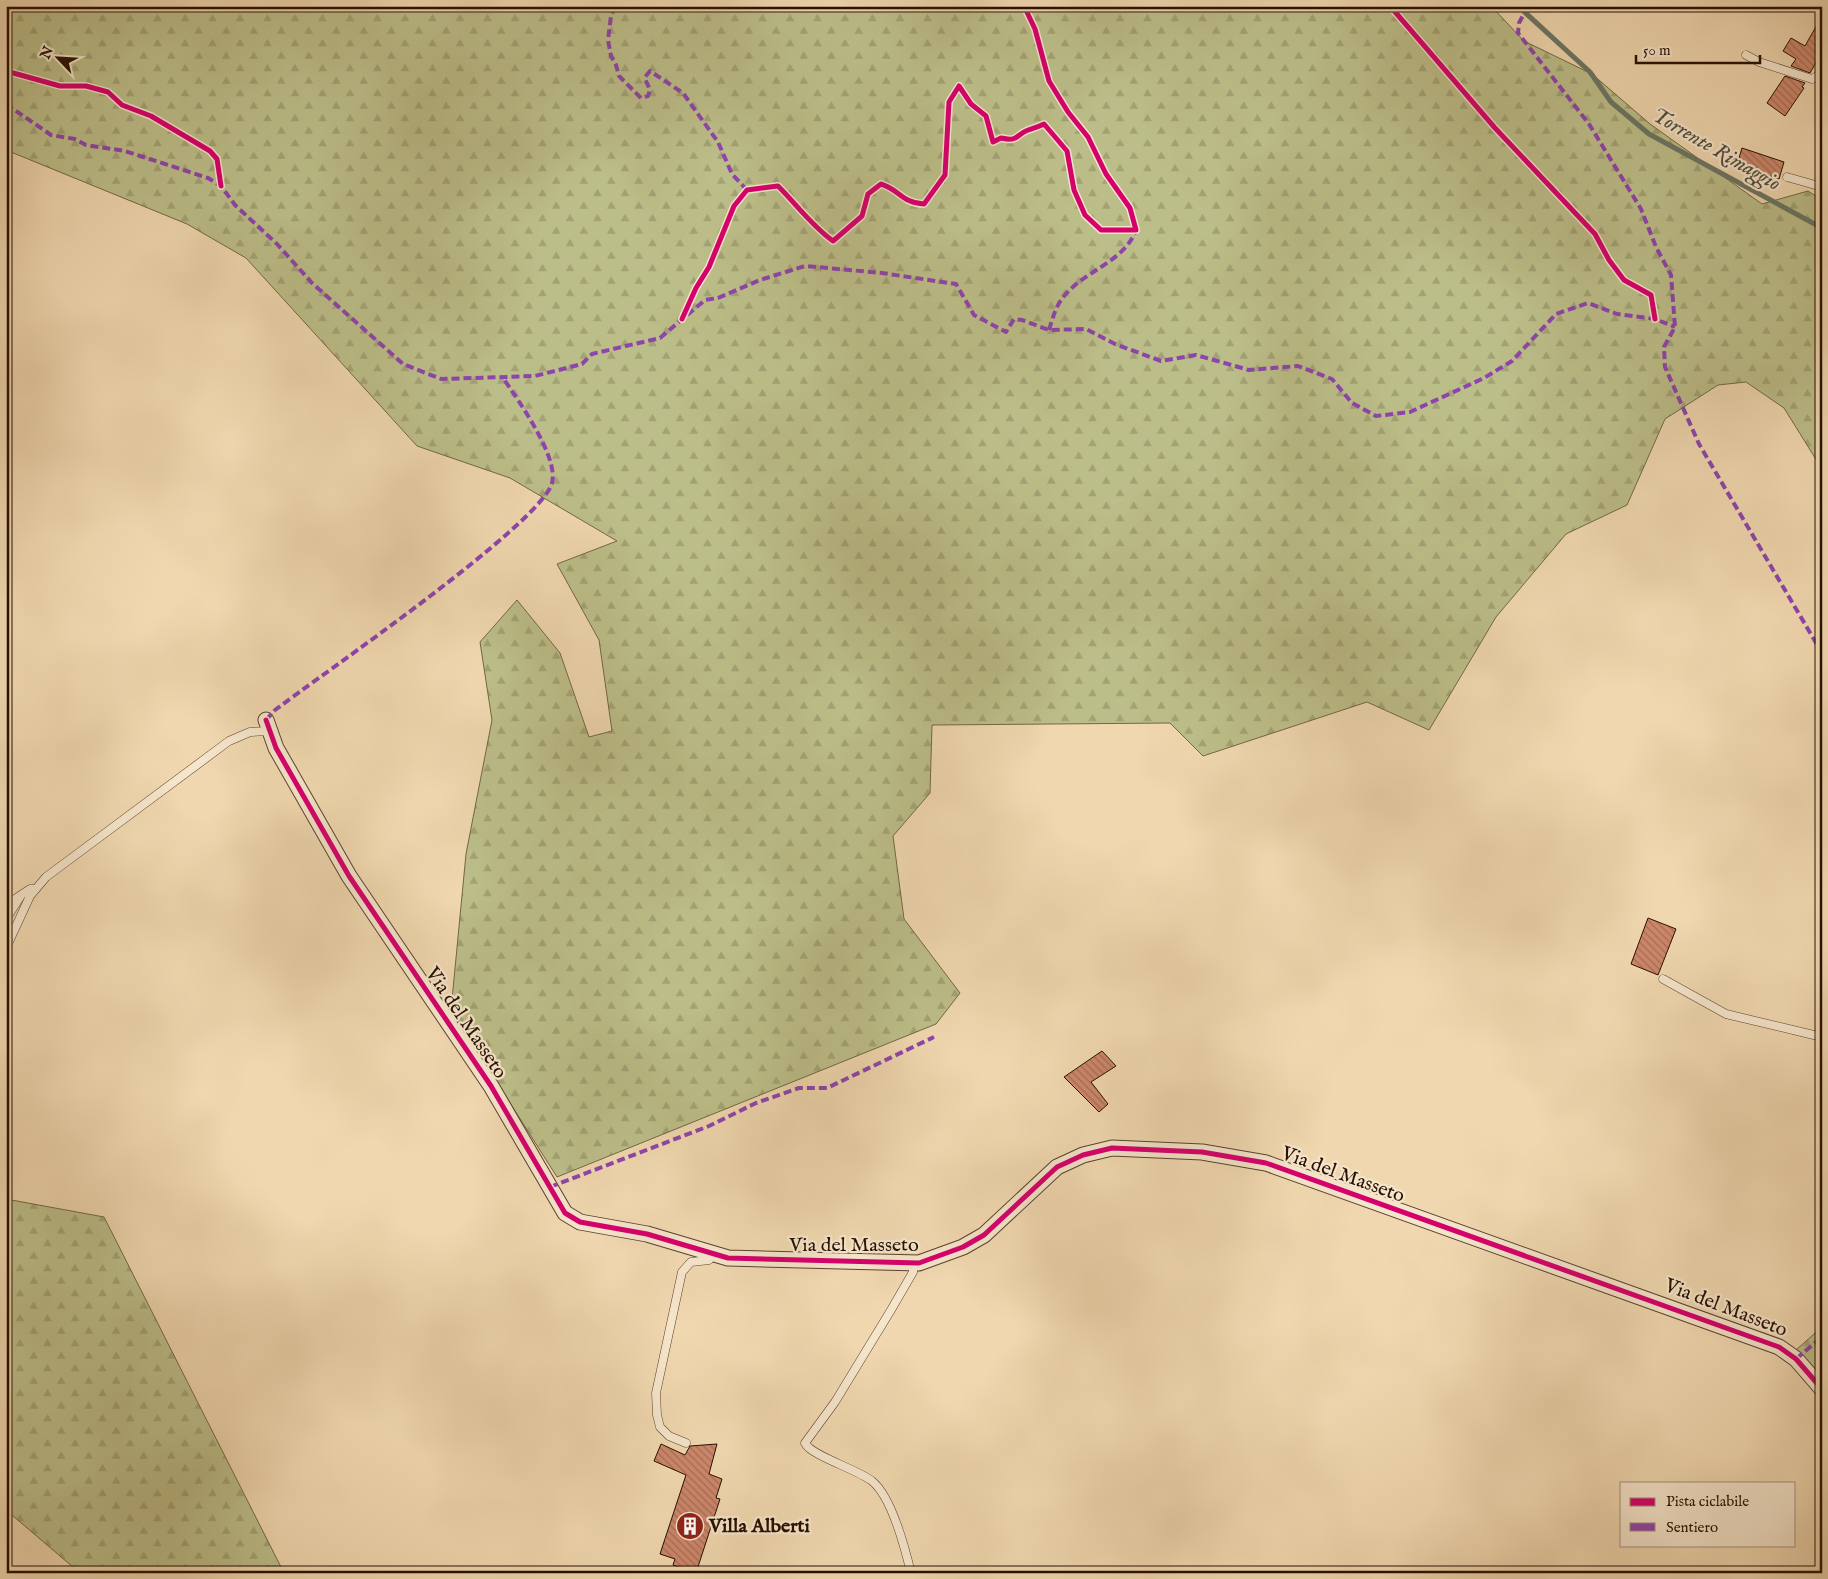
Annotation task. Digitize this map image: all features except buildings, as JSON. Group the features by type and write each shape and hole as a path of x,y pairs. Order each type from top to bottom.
{"street":[{"name":"Via del Masseto","path":"268,726 276,748 349,876 491,1086 565,1213 580,1222 647,1234 713,1253 746,1260 918,1263 963,1247 984,1236 1057,1167 1083,1155 1112,1148 1202,1152 1244,1158 1275,1166 1780,1347 1796,1359 1822,1389"}],"lane":[{"path":"1746,55 1759,62 1812,79 1822,73"},
{"path":"1787,177 1822,187"},
{"path":"6,948 35,889 46,877 229,741 268,726"},
{"path":"6,904 30,889 35,889"},
{"path":"6,919 20,895"},
{"path":"1663,979 1726,1014 1822,1037"},
{"path":"686,1443 669,1436 660,1426 657,1415 656,1393 682,1272 691,1262 709,1260 713,1253"},
{"path":"912,1573 882,1491 868,1478 840,1463 809,1450 805,1443 835,1402 891,1310 913,1272 913,1263"}],"green space":[{"path":"6,6 1491,6 1524,41 1592,74 1650,124 1762,204 1808,191 1822,200 1822,469 1784,408 1746,382 1718,385 1665,419 1627,505 1566,534 1496,617 1429,730 1367,702 1203,756 1170,723 932,725 930,793 893,836 904,919 960,993 936,1024 557,1177 451,1010 466,854 492,720 480,642 517,600 560,653 589,737 612,731 599,640 557,564 617,541 510,478 417,446 246,258 187,224 6,150"},
{"path":"6,1199 104,1217 284,1573 80,1573 6,1510"},
{"path":"1822,1327 1822,1379 1796,1350"}],"waterway":[{"name":"Torrente Rimaggio","path":"1518,6 1590,72 1611,102 1649,134 1822,228"}],"marked path":[{"path":"615,6 611,16 608,40 611,56 619,76 641,98 648,96 649,88 645,77 650,71 683,93 718,142 732,174 747,190"},
{"path":"1528,6 1519,23 1518,33 1589,124 1641,209 1656,247 1671,275 1675,327 1664,347 1665,367 1699,444 1822,653"},
{"path":"6,104 51,135 75,139 86,145 125,151 208,178 221,186 235,205 277,244 312,283 403,364 441,379 535,376 582,364 592,354 660,338 705,300 718,298 760,280 805,266 882,273 956,284 974,315 1006,332 1014,319 1049,330 1086,329 1115,344 1161,361 1196,355 1249,370 1298,366 1332,379 1352,403 1376,416 1410,412 1484,378 1512,361 1556,314 1588,303 1617,314 1655,319 1675,327"},
{"path":"1049,330 1057,307 1065,295 1083,279 1123,250 1136,230"},
{"path":"266,720 275,710 472,564 511,531 539,503 552,483 553,472 544,444 503,378"},
{"path":"550,1187 709,1126 756,1103 799,1088 827,1088 934,1037"},
{"path":"1796,1359 1822,1337"}],"cycle path":[{"path":"682,319 696,288 709,267 734,206 747,190 778,186 811,222 833,241 862,216 868,194 881,184 906,199 924,204 945,175 949,102 959,86 971,104 986,116 993,142 1001,138 1014,139 1024,132 1044,124 1067,151 1074,190 1085,215 1101,230 1136,230 1130,208 1106,174 1088,137 1068,112 1049,81 1035,29 1024,6"},
{"path":"1390,6 1495,128 1595,234 1609,260 1624,280 1651,295 1655,319"},
{"path":"6,71 60,86 86,86 108,92 122,105 151,116 210,151 217,159 221,186"},
{"path":"266,720 276,748 349,876 491,1086 565,1213 580,1222 647,1234 728,1258 919,1263 963,1247 984,1235 1057,1167 1083,1155 1112,1148 1202,1152 1266,1163 1779,1347 1796,1359 1822,1389"}],"place":[{"name":"Villa Alberti","path":"690,1526"}]}
